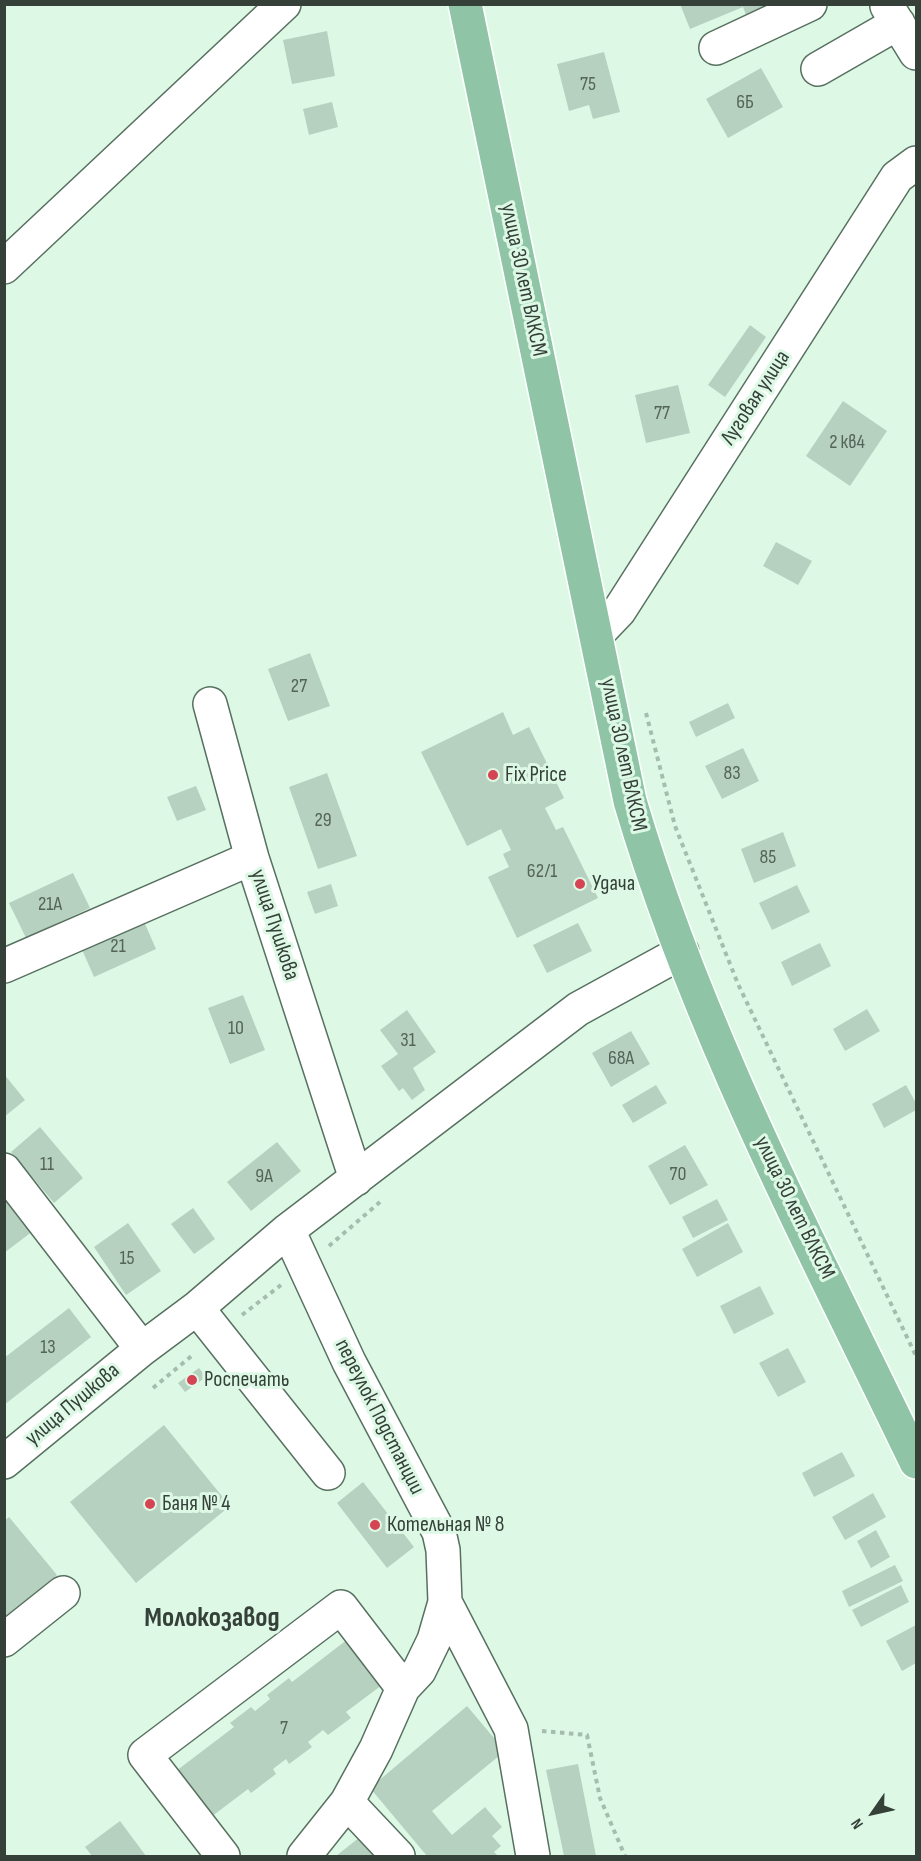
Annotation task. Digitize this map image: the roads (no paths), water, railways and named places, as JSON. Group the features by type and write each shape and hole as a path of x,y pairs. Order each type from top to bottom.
{"main road":[{"name":"улица 30 лет ВЛКСМ","path":"465,4 630,801 651,875 756,1130 916,1462"}],"street":[{"path":"4,267 284,4"},
{"path":"716,48 810,4"},
{"path":"818,69 892,14 916,53"},
{"name":"Луговая улица","path":"597,635 619,611 897,177 916,163"},
{"path":"210,704 252,858"},
{"name":"улица Пушкова","path":"4,966 252,858 356,1179"},
{"name":"улица Пушкова","path":"4,1462 142,1349 197,1308 288,1230 578,1009 682,952"},
{"name":"улица Пушкова","path":"4,1170 142,1349"},
{"name":"переулок Подстанции","path":"288,1230 349,1362 439,1532 443,1550 445,1602 434,1640 419,1671 404,1688 376,1749 347,1802 304,1857"},
{"path":"197,1308 328,1473"},
{"path":"4,1640 63,1593"},
{"path":"445,1602 511,1729 533,1857"},
{"path":"223,1857 145,1755 341,1607 404,1688"},
{"path":"347,1802 398,1857"}],"place":[{"name":"Fix Price","path":"493,775"},
{"name":"Удача","path":"580,884"},
{"name":"Роспечать","path":"192,1380"},
{"name":"Баня № 4","path":"150,1504"},
{"name":"Котельная № 8","path":"375,1525"}],"district":[{"name":"Молокозавод","path":"212,1619"}]}
